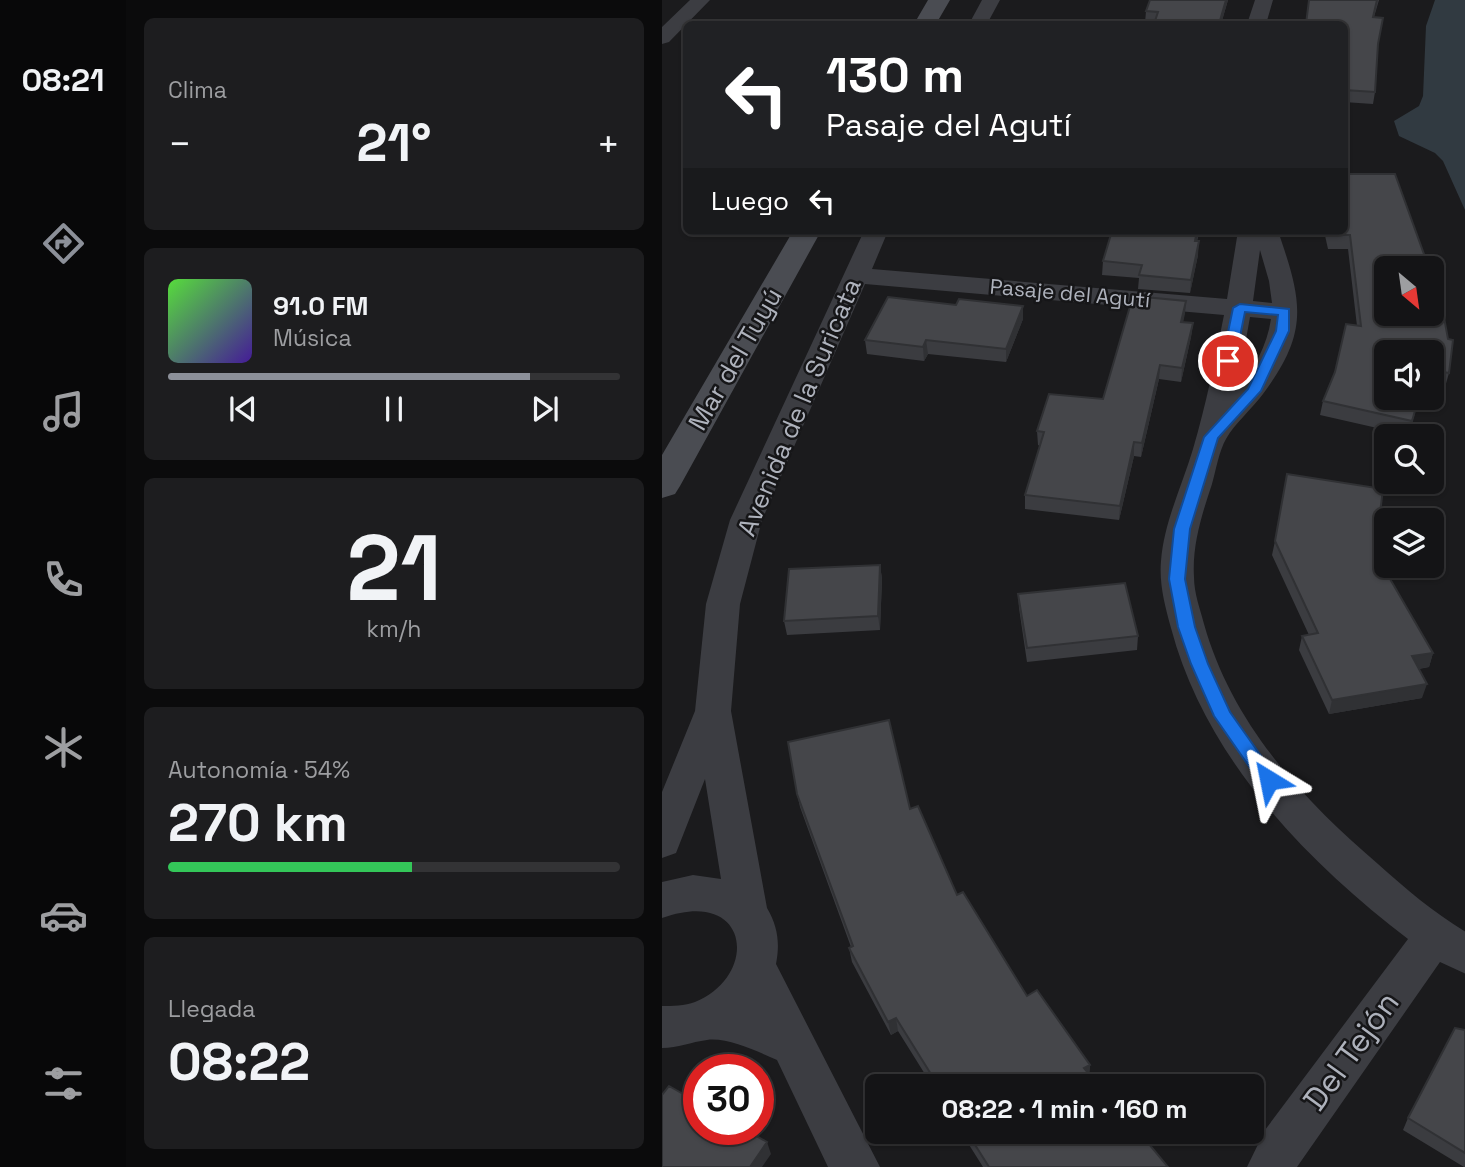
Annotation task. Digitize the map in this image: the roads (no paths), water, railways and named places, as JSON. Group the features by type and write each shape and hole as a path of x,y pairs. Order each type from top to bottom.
{"street":[{"path":"927,21 939,0"},
{"path":"980,21 990,0"},
{"path":"1259,21 1264,0"},
{"path":"704,21 710,4"},
{"path":"693,21 710,4"},
{"path":"666,47 683,30"},
{"path":"666,47 683,42"},
{"name":"Mar del Tuyú","path":"662,486 805,235"},
{"name":"Avenida de la Suricata","path":"756,968 759,948 756,929 747,913 713,710 723,604 746,520 874,235"},
{"path":"1249,235 1240,308 1211,437 1182,529 1177,579 1187,627 1223,716 1269,780 1326,846 1450,946"},
{"path":"1211,437 1254,391 1283,331 1285,290 1267,235"},
{"name":"Pasaje del Agutí","path":"855,275 1285,312"},
{"name":"Avenida de la Suricata","path":"662,841 713,710"},
{"path":"662,900 693,892 714,893 733,901 747,913"},
{"name":"Del Tejón","path":"1271,1167 1282,1147 1450,946"},
{"path":"662,1027 684,1027 708,1019 729,1006 745,988 756,968"},
{"path":"756,968 842,1146 856,1167"},
{"path":"708,1019 755,1028 792,1044"}]}
